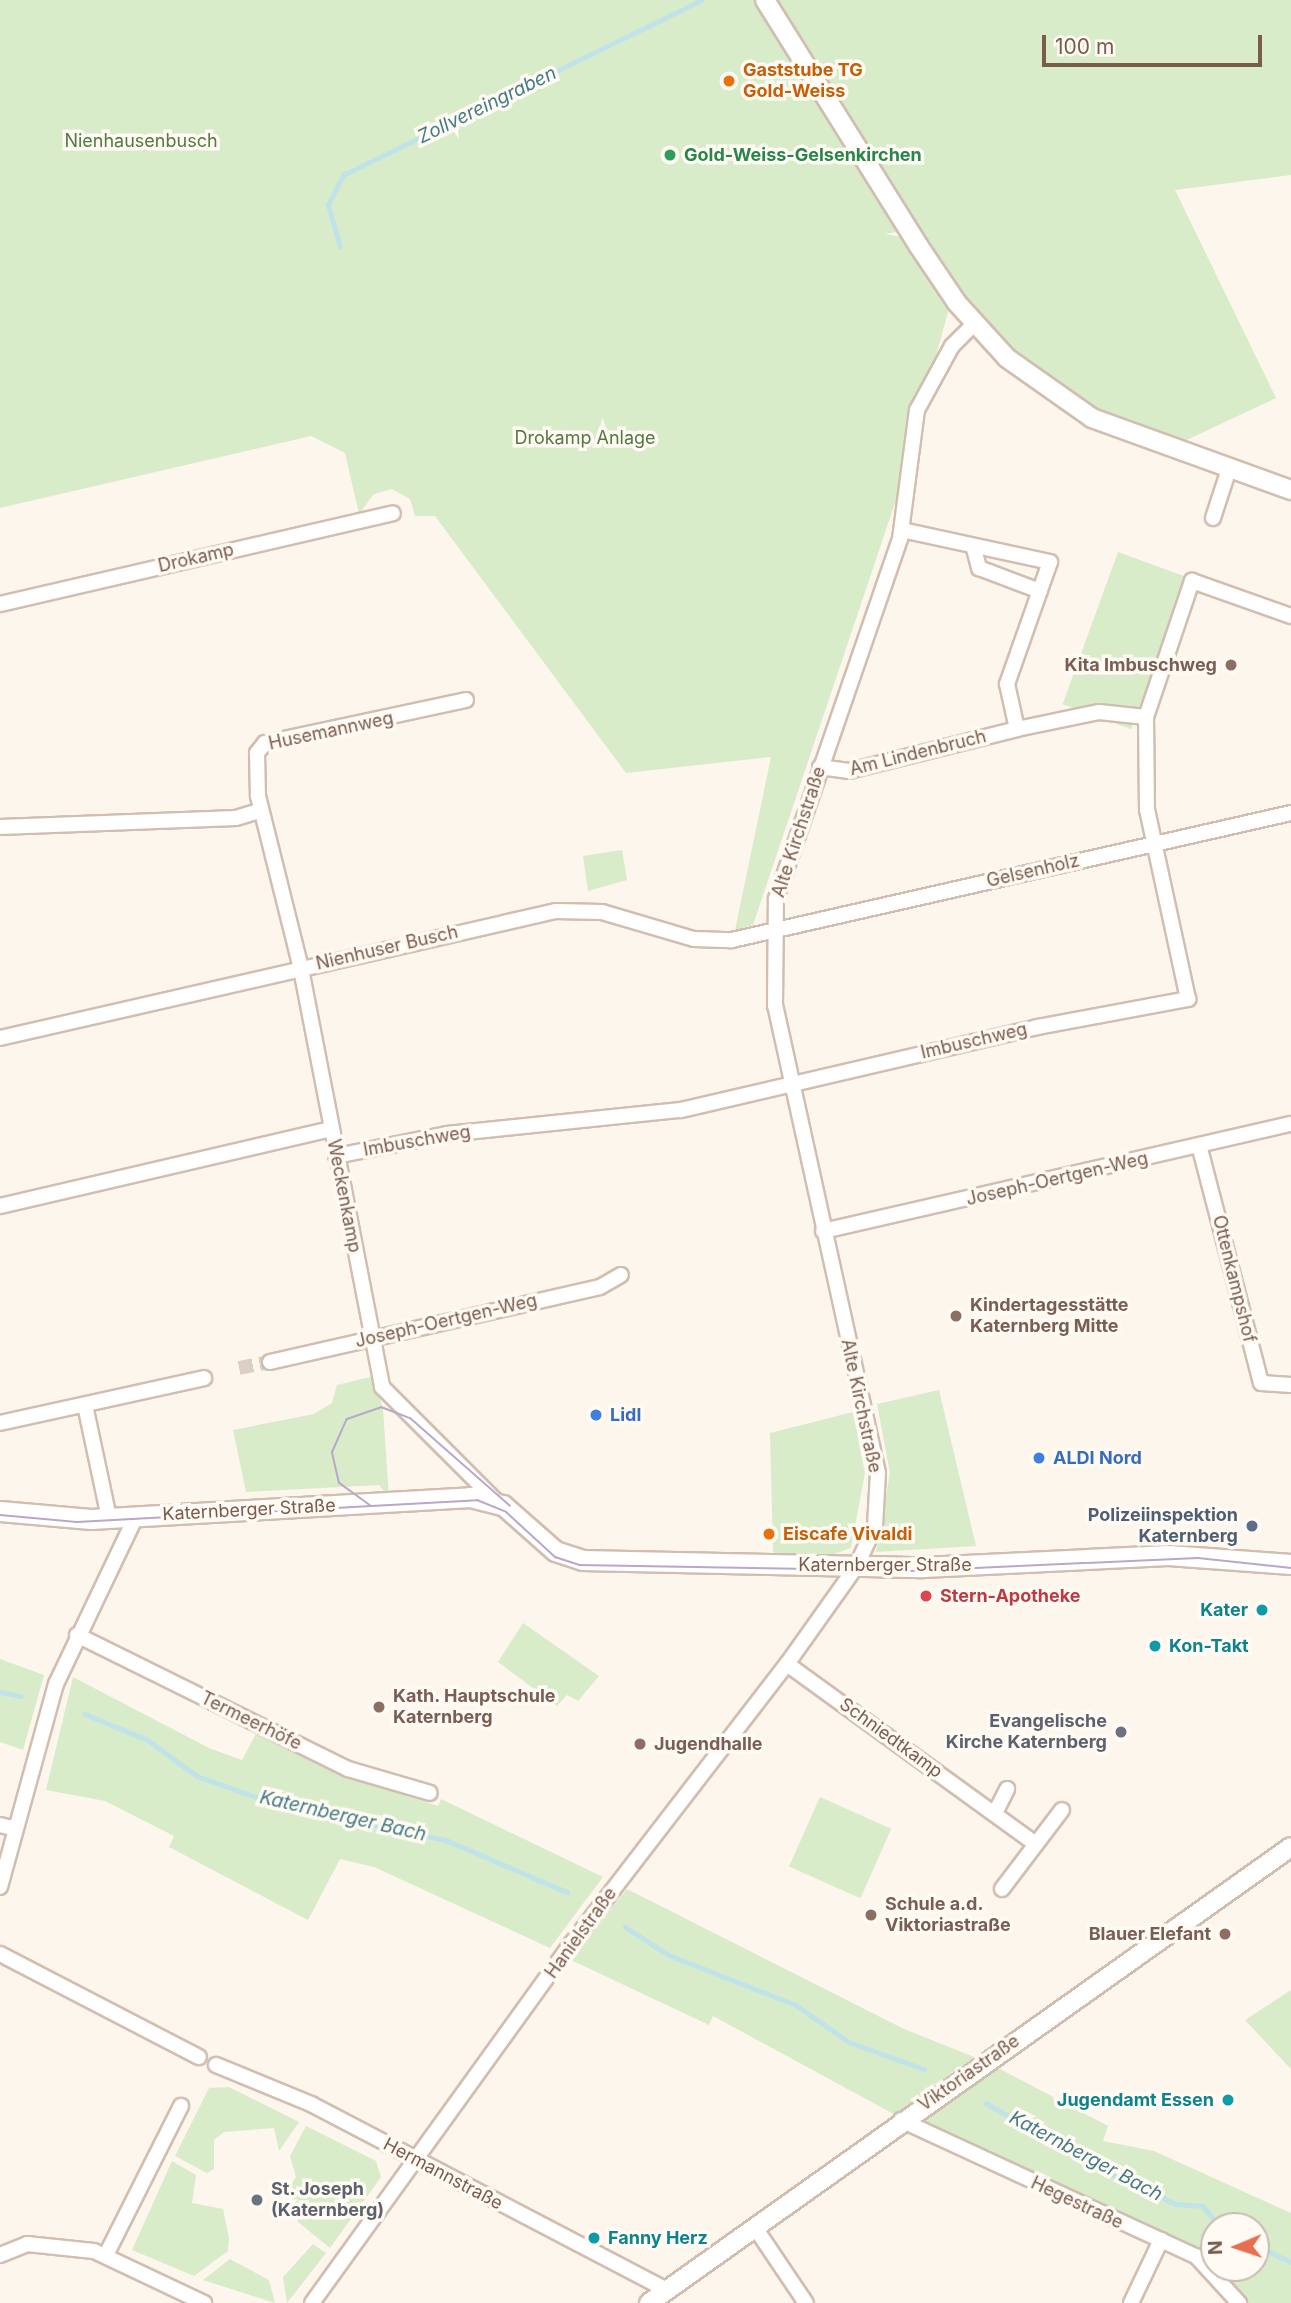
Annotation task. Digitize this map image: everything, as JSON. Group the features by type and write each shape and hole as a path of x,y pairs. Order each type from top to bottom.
{"main road":[{"name":"Katernberger Straße","path":"0,1511 109,1518 459,1497 498,1503 573,1559 856,1567 1168,1555 1291,1564"}],"street":[{"path":"765,0 872,170 974,324 1033,378 1091,418 1291,490"},
{"name":"Alte Kirchstraße","path":"856,1567 875,1526 878,1473 775,1006 775,932 783,871 902,530 905,471 920,400 952,346 974,324"},
{"path":"1213,518 1229,469"},
{"name":"Drokamp","path":"0,604 393,513"},
{"path":"902,530 974,550 993,545 1050,562 1007,684 1017,729"},
{"path":"974,550 979,568 1040,590"},
{"name":"Imbuschweg","path":"336,1156 447,1134 681,1110 791,1083 1188,999 1154,845 1143,766 1146,717 1192,581 1291,615"},
{"name":"Husemannweg","path":"301,969 259,811 257,753 265,743 466,700"},
{"name":"Am Lindenbruch","path":"820,767 849,771 1017,729 1099,712 1146,717"},
{"path":"0,828 236,818 259,811"},
{"name":"Gelsenholz","path":"775,932 1291,813"},
{"name":"Nienhuser Busch","path":"0,1038 573,910 620,915 694,939 775,932"},
{"name":"Weckenkamp","path":"301,969 372,1339 385,1394 406,1415"},
{"name":"Joseph-Oertgen-Weg","path":"823,1231 1291,1124"},
{"path":"0,1206 330,1129"},
{"name":"Ottenkampshof","path":"1199,1145 1261,1383 1291,1385"},
{"name":"Joseph-Oertgen-Weg","path":"270,1362 600,1287 621,1275"},
{"path":"0,1423 204,1378"},
{"path":"85,1405 109,1518"},
{"name":"Katernberger Straße","path":"406,1415 498,1503"},
{"path":"0,1887 55,1684 136,1516"},
{"name":"Hanielstraße","path":"312,2303 416,2159 787,1664 856,1567"},
{"name":"Termeerhöfe","path":"77,1635 348,1769 430,1793"},
{"name":"Schniedtkamp","path":"787,1664 1036,1844"},
{"path":"995,1813 1007,1789"},
{"path":"1002,1889 1062,1810"},
{"path":"0,1825 16,1829"},
{"name":"Viktoriastraße","path":"649,2303 756,2229 901,2120 1291,1847"},
{"path":"0,1954 199,2057"},
{"name":"Hermannstraße","path":"215,2065 311,2104 667,2290"},
{"path":"106,2255 181,2106"},
{"name":"Hegestraße","path":"901,2120 1203,2262 1239,2303"},
{"path":"756,2229 806,2303"},
{"path":"1131,2303 1161,2240"},
{"path":"0,2255 27,2244 106,2255 204,2303"}],"green space":[{"path":"0,0 764,0 907,230 885,234 902,237 950,305 896,500 753,925 735,930 771,757 626,773 435,516 415,516 410,499 392,489 374,494 359,514 345,453 311,436 0,508"},
{"path":"766,0 1291,0 1291,175 1175,190 1276,398 1178,444 1126,428 1036,376 978,317 909,230"},
{"path":"1118,552 1187,577 1131,729 1063,704"},
{"path":"622,850 627,880 588,891 583,856"},
{"path":"374,1376 383,1409 389,1497 379,1485 246,1492 233,1430 314,1414 332,1403 337,1385"},
{"path":"939,1390 976,1546 876,1552 890,1473 877,1404"},
{"path":"853,1412 865,1473 851,1548 803,1565 773,1552 770,1433"},
{"path":"523,1623 599,1676 578,1701 567,1695 557,1706 498,1662"},
{"path":"0,1659 44,1675 23,1750 0,1742"},
{"path":"73,1677 209,1748 242,1760 257,1732 355,1779 438,1806 441,1799 603,1877 550,1948 374,1867 340,1859 308,1920 169,1847 174,1836 105,1801 46,1790"},
{"path":"820,1797 891,1829 860,1898 789,1866"},
{"path":"627,1889 904,2029 984,2061 901,2118 713,2016 709,2025 571,1960"},
{"path":"1291,1990 1291,2069 1245,2020"},
{"path":"987,2062 1108,2126 1103,2141 1154,2151 1291,2213 1291,2303 1247,2303 1230,2282 1270,2282 1270,2212 1200,2212 1200,2257 903,2119"},
{"path":"229,2087 299,2122 279,2151 274,2128 224,2132 214,2140 214,2169 207,2173 175,2156 209,2088"},
{"path":"306,2126 376,2161 381,2177 330,2248 298,2222 289,2188 296,2177 290,2156"},
{"path":"172,2161 196,2175 192,2203 223,2209 229,2238 228,2251 194,2276 132,2250"},
{"path":"313,2244 326,2253 287,2303 283,2277"},
{"path":"230,2259 269,2280 275,2303 203,2280"}],"waterway":[{"name":"Zollvereingraben","path":"340,247 328,205 343,175 702,0"},
{"name":"Katernberger Bach","path":"0,1692 21,1696"},
{"name":"Katernberger Bach","path":"85,1714 148,1740 197,1776 273,1803 446,1840 567,1892"},
{"name":"Katernberger Bach","path":"625,1927 669,1955 796,2005 849,2042 924,2069"},
{"name":"Katernberger Bach","path":"986,2103 1111,2174 1176,2204 1203,2206 1208,2212"},
{"name":"Katernberger Bach","path":"1270,2252 1291,2262"}],"tunnel":[{"path":"239,1368 270,1362"}],"tram line":[{"path":"371,1506 339,1483 332,1452 347,1419 381,1407 410,1418 510,1506"},
{"path":"0,1515 77,1522 477,1500 506,1512 555,1557 579,1565 910,1571 1198,1558 1291,1568"}],"place":[{"name":"Gaststube TG Gold-Weiss","path":"729,81"},
{"name":"Gold-Weiss-Gelsenkirchen","path":"670,155"},
{"name":"Kita Imbuschweg","path":"1231,665"},
{"name":"Kindertagesstätte Katernberg Mitte","path":"956,1316"},
{"name":"Lidl","path":"596,1415"},
{"name":"ALDI Nord","path":"1039,1458"},
{"name":"Polizeiinspektion Katernberg","path":"1252,1526"},
{"name":"Eiscafe Vivaldi","path":"769,1534"},
{"name":"Stern-Apotheke","path":"926,1596"},
{"name":"Kater","path":"1262,1610"},
{"name":"Kon-Takt","path":"1155,1646"},
{"name":"Kath. Hauptschule Katernberg","path":"379,1707"},
{"name":"Evangelische Kirche Katernberg","path":"1121,1732"},
{"name":"Jugendhalle","path":"640,1744"},
{"name":"Schule a.d. Viktoriastraße","path":"871,1915"},
{"name":"Blauer Elefant","path":"1225,1934"},
{"name":"Jugendamt Essen","path":"1228,2100"},
{"name":"St. Joseph (Katernberg)","path":"257,2200"},
{"name":"Fanny Herz","path":"594,2238"}],"park label":[{"name":"Nienhausenbusch","path":"141,141"},
{"name":"Drokamp Anlage","path":"585,438"}]}
